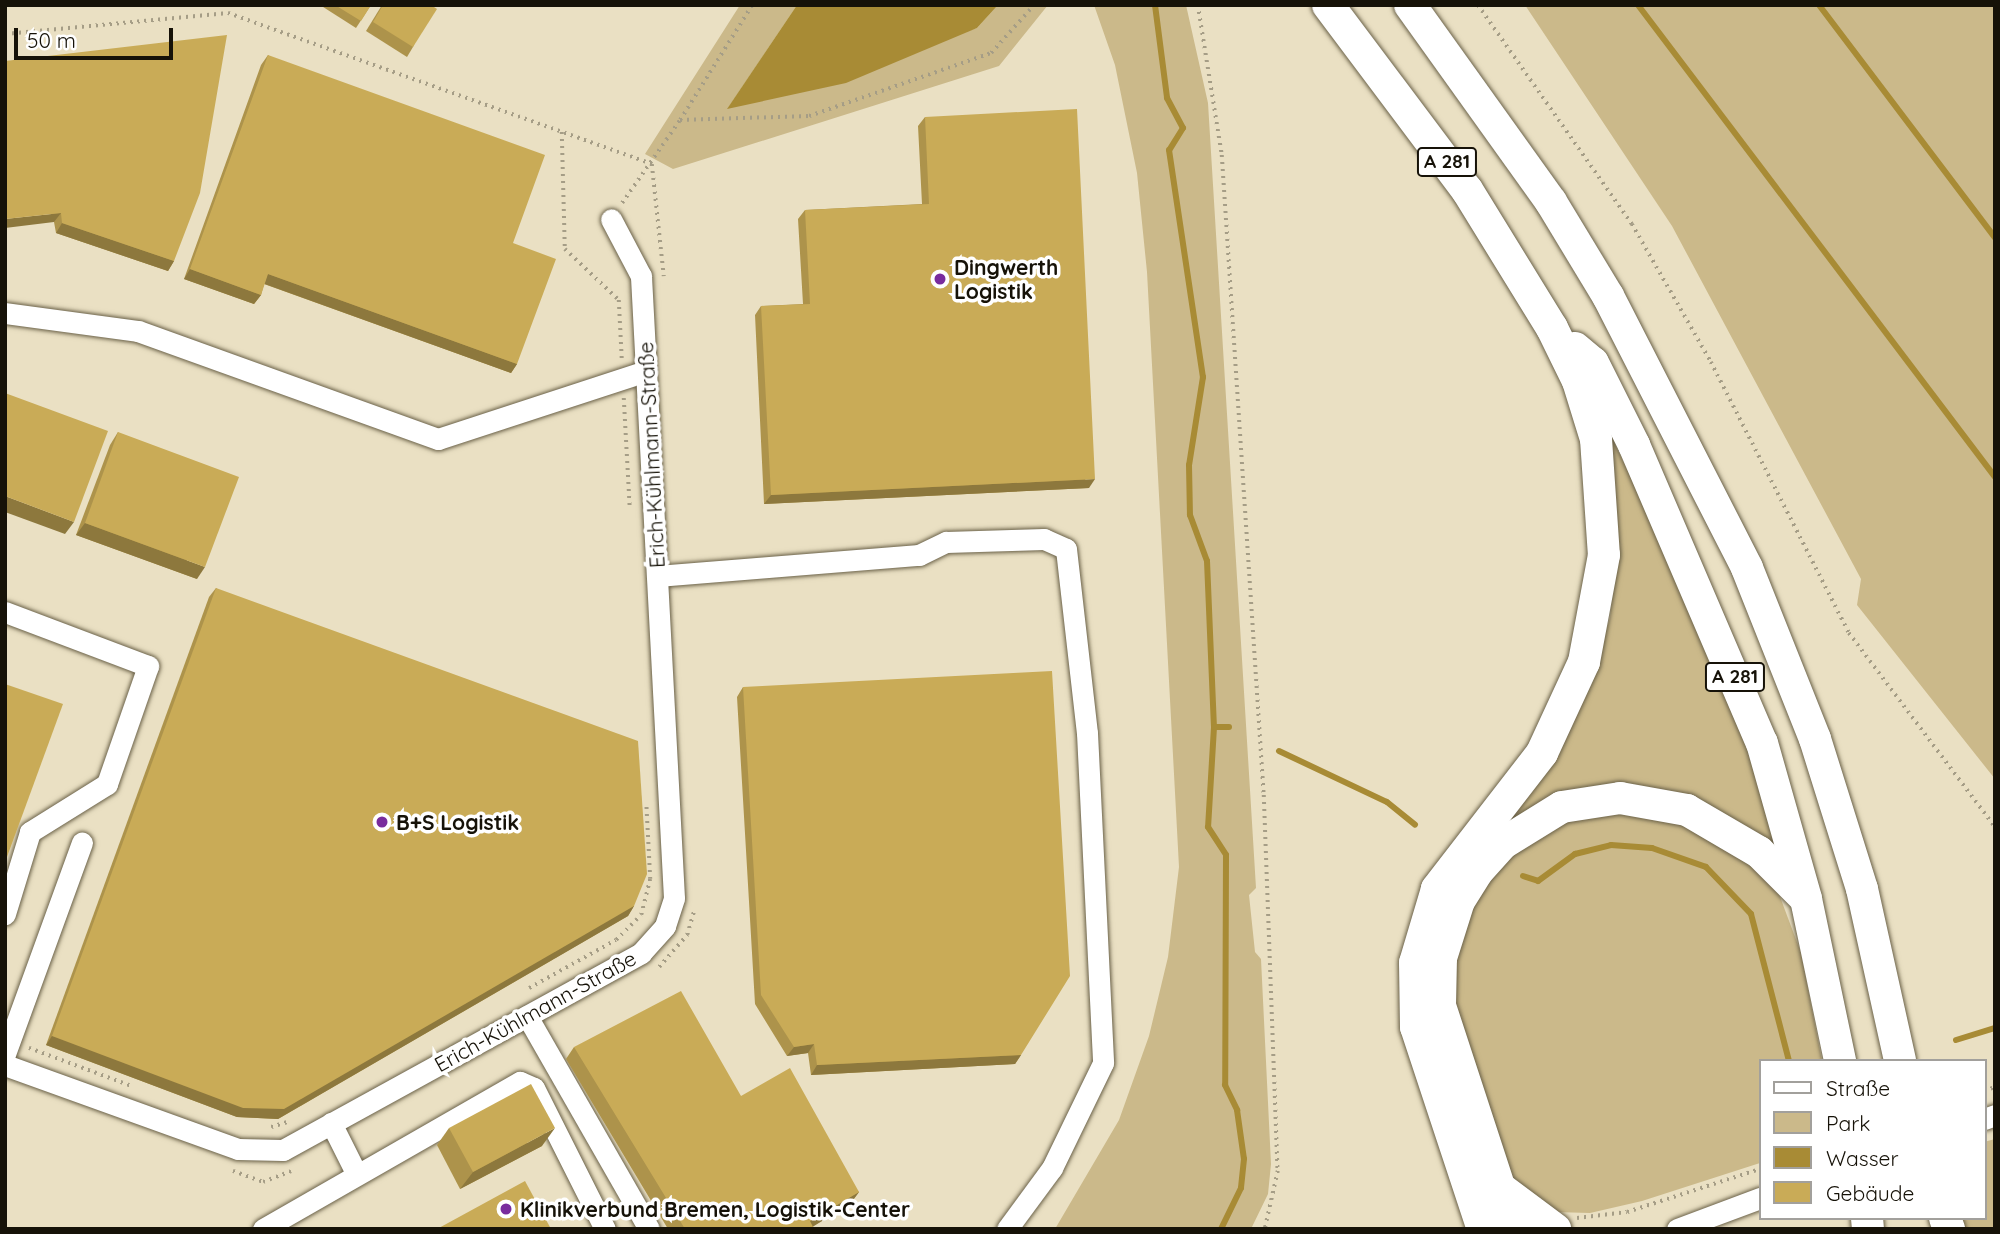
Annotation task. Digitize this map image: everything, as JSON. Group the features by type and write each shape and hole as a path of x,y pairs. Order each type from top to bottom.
{"highway":[{"name":"A 281","path":"1328,5 1402,97 1552,328 1593,363 1634,445 1762,743 1806,898 1840,1059"},
{"name":"A 281","path":"1410,5 1535,179 1608,296 1747,568 1827,777 1862,889 1900,1059"},
{"path":"1483,1229 1426,1064 1413,990 1437,889 1542,754 1584,662 1595,617 1604,555 1596,439 1578,381 1552,328"},
{"path":"1513,1229 1440,1005 1441,958 1459,901 1502,844 1562,807 1620,798 1687,810 1759,852 1806,898"},
{"path":"1500,1188 1554,1228"}],"street":[{"name":"Erich-Kühlmann-Straße","path":"5,1065 238,1149 282,1150 641,953 665,926 674,898 641,276 611,219"},
{"path":"5,313 138,331 438,439 646,371"},
{"path":"657,576 919,555 946,542 1044,539 1066,549 1079,626 1103,1063 1052,1168 1007,1229"},
{"path":"5,612 148,666 107,784 30,832 5,914"},
{"path":"7,1047 82,843"},
{"path":"527,1016 649,1229"},
{"path":"263,1229 509,1085 529,1083 605,1229"},
{"path":"331,1123 356,1173"},
{"path":"1677,1229 1758,1199"}],"path":[{"path":"611,219 652,164 752,5"},
{"path":"680,120 809,116 991,53 1034,5"},
{"path":"1198,5 1222,155 1264,795 1278,1171 1265,1229"},
{"path":"1478,5 1632,224 1711,362 1849,633 1995,827"},
{"path":"5,34 228,13 652,164"},
{"path":"562,132 565,249 619,300 631,516"},
{"path":"652,164 660,190 665,290"},
{"path":"520,993 616,940 641,915 650,879 645,795"},
{"path":"656,970 687,935 695,904"},
{"path":"7,1047 135,1087"},
{"path":"264,1128 291,1120"},
{"path":"225,1168 263,1182 295,1169"},
{"path":"1554,1228 1563,1214 1589,1220 1627,1212 1758,1170"}],"green space":[{"path":"740,5 797,5 728,108 977,28 998,5 1048,5 999,66 673,169 645,154"},
{"path":"1094,5 1186,5 1208,103 1256,888 1249,895 1255,952 1261,959 1271,1164 1268,1194 1251,1229 1055,1229 1119,1120 1149,1036 1168,957 1179,867 1147,272 1137,173 1115,65"},
{"path":"1525,5 1995,5 1995,779 1857,605 1861,579 1672,226"},
{"path":"1607,428 1666,550 1743,736 1785,872 1614,791 1485,851 1591,681 1610,618 1618,541"},
{"path":"1645,810 1700,825 1744,854 1779,894 1801,953 1822,1059 1758,1059 1758,1164 1642,1201 1590,1213 1554,1212 1519,1198 1453,1034 1455,930 1485,877 1529,839 1583,813"},
{"path":"1995,1139 1995,1229 1961,1229 1958,1220 1986,1220 1986,1141"}],"water":[{"path":"797,5 998,5 977,28 846,83 727,109"}],"building":[{"path":"335,5 371,5 361,21"},
{"path":"383,5 431,5 437,9 413,47 373,22"},
{"path":"227,35 200,193 174,261 62,223 61,213 5,219 5,61"},
{"path":"268,55 545,155 513,243 556,259 517,364 268,274 261,295 190,269"},
{"name":"Dingwerth Logistik","path":"1077,109 1095,479 771,495 761,306 810,304 805,210 929,204 925,117"},
{"path":"5,393 108,431 74,522 5,496"},
{"path":"118,432 239,477 205,567 85,523"},
{"name":"B+S Logistik","path":"216,588 638,741 647,874 634,906 284,1109 243,1108 52,1036"},
{"path":"1052,671 1070,976 1021,1055 817,1065 814,1044 794,1047 761,995 743,687"},
{"path":"5,684 63,704 7,857 5,856"},
{"path":"681,991 741,1096 790,1068 859,1192 810,1221 814,1229 685,1229 574,1047"},
{"path":"531,1084 555,1128 473,1172 449,1128"},
{"name":"Klinikverbund Bremen, Logistik-Center","path":"525,1181 551,1229 437,1229"}],"waterway":[{"path":"1155,5 1167,98 1183,128 1169,150 1203,377 1189,465 1190,515 1207,561 1214,727 1208,827 1226,855 1225,1085 1237,1110 1244,1159 1241,1188 1221,1229"},
{"path":"1638,5 1995,477"},
{"path":"1819,5 1995,238"},
{"path":"1214,727 1229,727"},
{"path":"1279,751 1387,802 1415,825"},
{"path":"1523,876 1538,881 1575,854 1611,845 1652,848 1706,867 1751,914 1788,1059"},
{"path":"1956,1040 1995,1028"}],"place":[{"name":"Dingwerth Logistik","path":"940,279"},
{"name":"B+S Logistik","path":"382,822"},
{"name":"Klinikverbund Bremen, Logistik-Center","path":"506,1209"}]}
